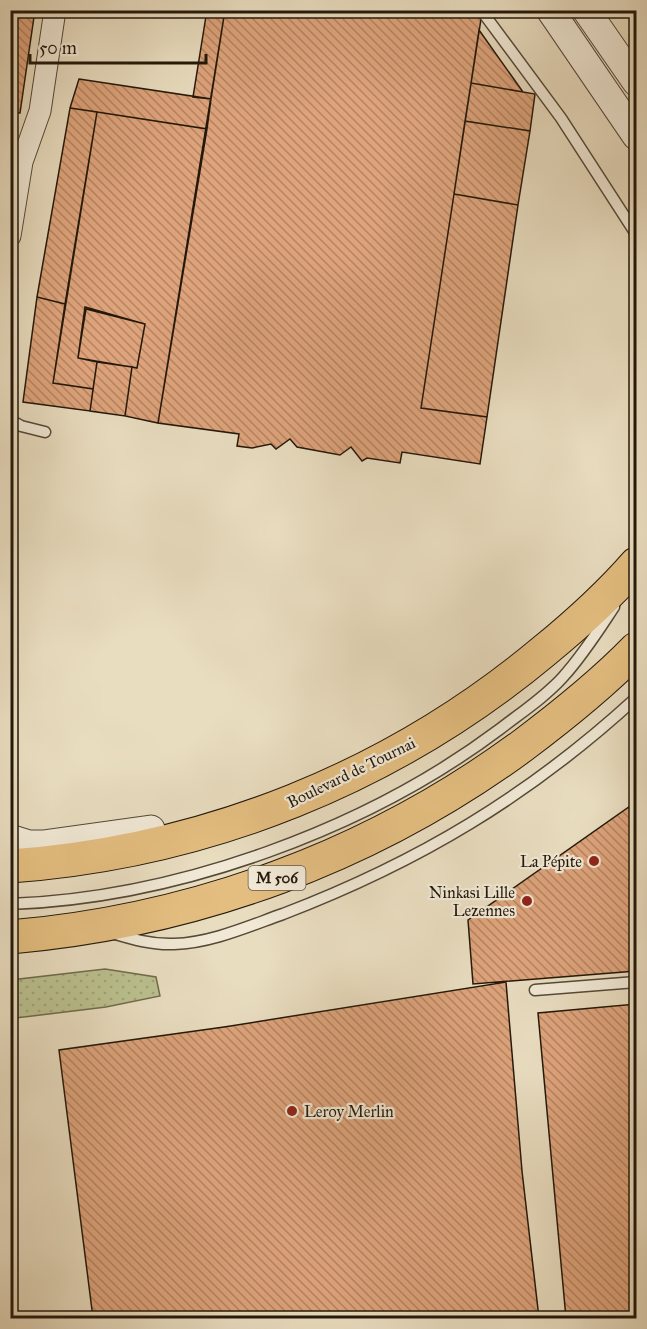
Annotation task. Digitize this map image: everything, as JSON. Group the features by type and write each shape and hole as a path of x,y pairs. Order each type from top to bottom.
{"main road":[{"name":"Boulevard de Tournai","path":"10,866 54,862 144,848 219,828 285,805 375,764 422,738 480,700 574,626 636,564"},
{"name":"M 506","path":"602,681 636,636"},
{"name":"M 506","path":"10,937 94,927 157,915 223,897 361,844 419,814 494,766 558,719 636,649"}],"street":[{"path":"10,236 22,162 40,111 55,10"},
{"path":"550,10 636,136"},
{"path":"555,10 591,52 636,115"},
{"path":"586,10 636,82"},
{"path":"10,838 29,844 43,844 107,836 285,805"}],"lane":[{"path":"481,10 561,118 636,234"},
{"path":"10,420 21,426 45,432"},
{"path":"10,904 53,902 116,892 149,886 222,866 308,836 357,815 410,787 487,739 562,678 593,639 636,571"},
{"path":"94,927 152,944 192,942 212,938 267,919 347,887 439,842 506,802 588,741 636,698"},
{"path":"535,990 636,982"}],"green space":[{"path":"105,969 156,977 160,996 106,1007 16,1018 11,980"}],"building":[{"path":"10,10 35,10 20,113 10,112"},
{"path":"207,10 225,10 211,99 193,97"},
{"path":"225,10 474,10 481,19 421,408 487,417 480,464 402,452 400,463 367,458 362,461 351,447 340,455 297,447 290,439 276,449 271,444 252,448 237,446 239,434 158,423"},
{"path":"479,30 523,92 471,83"},
{"path":"79,79 211,99 207,129 70,108"},
{"path":"471,83 535,94 530,131 465,121"},
{"path":"70,108 97,112 65,304 37,297"},
{"path":"97,112 207,129 158,423 125,416 132,367 137,368 145,324 85,307 78,358 97,362 93,389 53,383"},
{"path":"465,121 530,131 518,205 454,194"},
{"path":"454,194 518,205 487,417 421,408"},
{"path":"37,297 65,304 53,383 93,389 90,411 23,402"},
{"path":"86,309 145,324 137,368 78,358"},
{"path":"97,362 132,367 125,416 90,411"},
{"name":"La Pépite","path":"636,802 636,971 473,984 468,920"},
{"name":"Leroy Merlin","path":"506,982 522,1171 539,1318 93,1318 59,1050 224,1027"},
{"path":"636,1004 636,1318 566,1318 538,1013"}],"place":[{"name":"La Pépite","path":"594,861"},
{"name":"Ninkasi Lille Lezennes","path":"527,901"},
{"name":"Leroy Merlin","path":"292,1111"}]}
